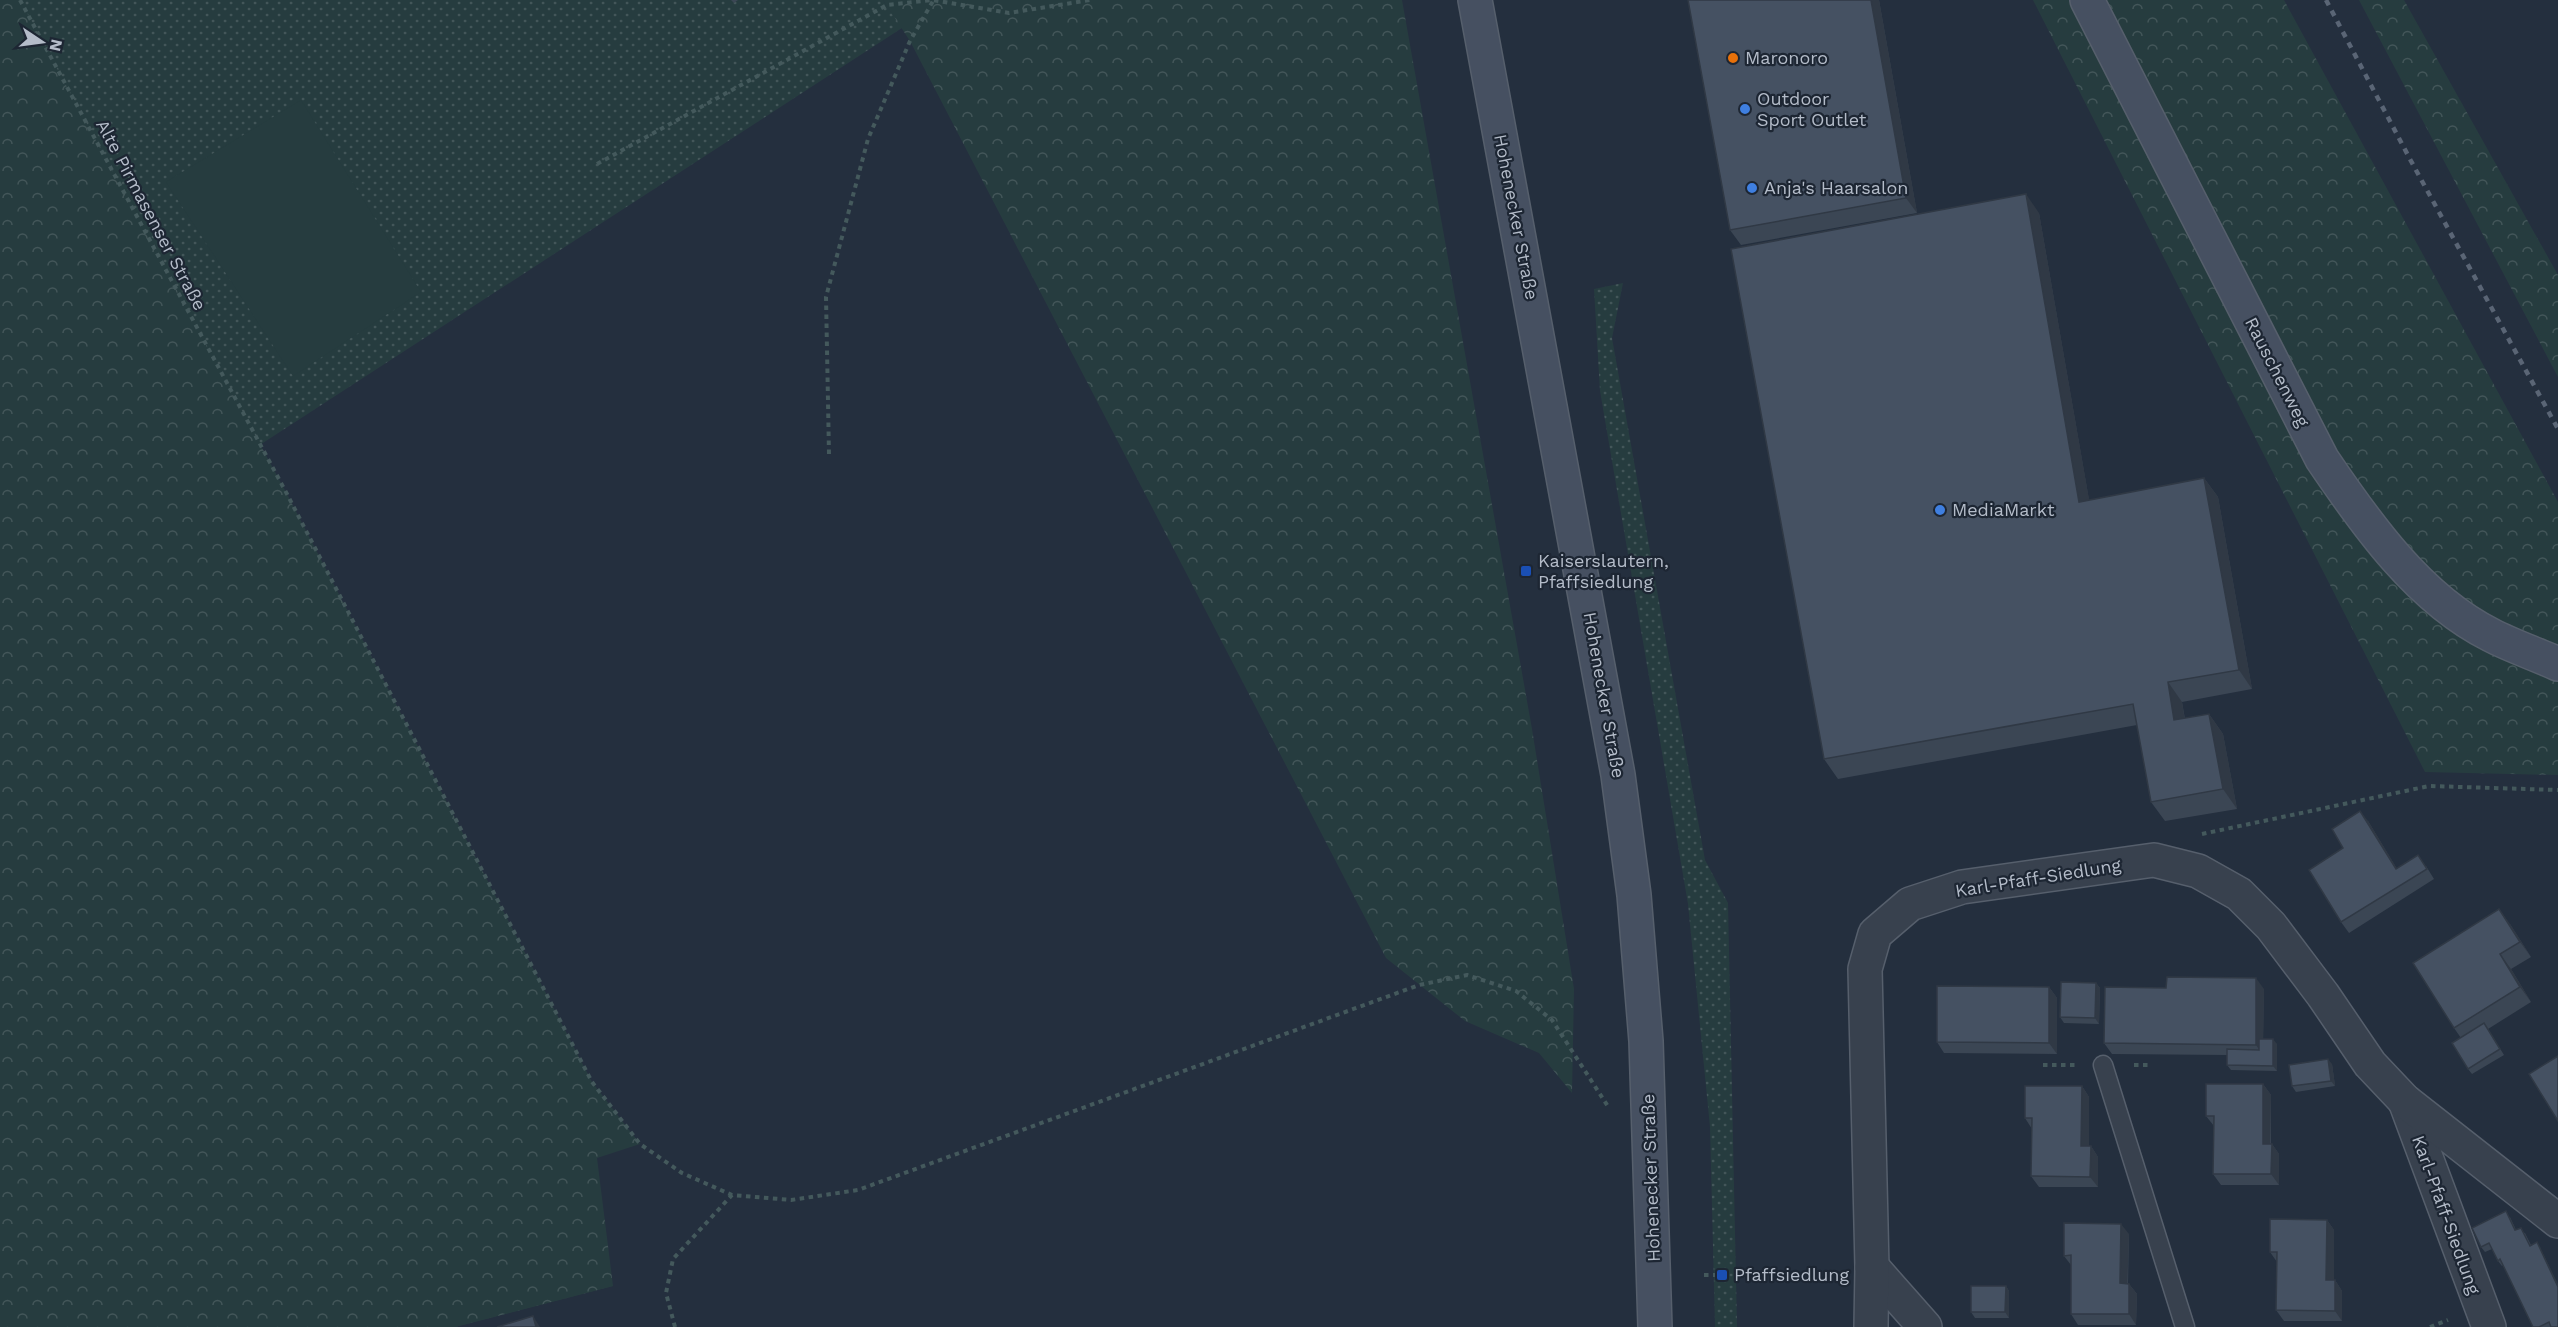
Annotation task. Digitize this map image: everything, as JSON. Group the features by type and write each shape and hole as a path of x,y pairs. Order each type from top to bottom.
{"main road":[{"name":"Hohenecker Straße","path":"1476,0 1621,796 1634,895 1646,1041 1655,1327"},
{"name":"Rauschenweg","path":"2087,0 2322,459 2367,525 2431,595 2489,634 2558,664"}],"street":[{"name":"Karl-Pfaff-Siedlung","path":"1871,1327 1872,1267 1865,969 1875,934 1910,904 1962,887 2154,860 2198,871 2239,894 2271,926 2324,995 2370,1064 2405,1101 2558,1221"},
{"name":"Karl-Pfaff-Siedlung","path":"2405,1101 2489,1327"},
{"path":"1872,1267 1925,1327"}],"lane":[{"path":"2103,1065 2185,1327"}],"path":[{"name":"Alte Pirmasenser Straße","path":"20,0 260,444 592,1082 640,1144 682,1173 732,1195 791,1200 858,1190 1419,985 1467,975 1516,991 1552,1020 1609,1108"},
{"path":"597,164 887,5 933,0 1009,13 1090,0"},
{"path":"829,454 826,297 868,139 910,41 933,0"},
{"path":"2154,860 2207,831 2429,786 2558,790"},
{"path":"675,1327 666,1293 673,1258 732,1195"},
{"path":"1704,1275 1722,1275"}],"green space":[{"path":"0,0 883,0 902,28 243,456 613,1286 455,1327 0,1327"},
{"path":"0,0 20,0 287,494 592,1082 640,1144 597,1158 613,1286 455,1327 0,1327"},
{"path":"883,0 1402,0 1532,729 1574,989 1572,1093 1539,1053 1465,1021 1386,958 910,41"},
{"path":"2033,0 2284,0 2558,502 2558,775 2425,772"},
{"path":"2359,0 2404,0 2558,275 2558,377"},
{"path":"301,100 421,292 293,376 166,182"},
{"path":"1623,283 1612,338 1705,860 1728,903 1737,1327 1715,1327 1710,1127 1688,904 1600,391 1594,289"}],"building":[{"path":"1688,0 1871,0 1906,198 1730,230"},
{"name":"MediaMarkt","path":"2026,194 2079,502 2204,478 2239,670 2168,682 2174,720 2209,714 2223,789 2151,802 2133,704 1824,759 1731,249"},
{"path":"2360,811 2396,869 2418,855 2427,869 2341,922 2309,870 2343,848 2332,829"},
{"path":"2499,909 2520,942 2500,954 2520,987 2454,1028 2413,963"},
{"path":"2167,977 2256,978 2256,1045 2104,1043 2105,987 2166,988"},
{"path":"2061,982 2096,983 2095,1018 2060,1017"},
{"path":"1937,986 2049,987 2049,1043 1937,1042"},
{"path":"2484,1023 2500,1049 2468,1069 2452,1043"},
{"path":"2259,1039 2273,1039 2273,1066 2227,1065 2227,1049 2259,1050"},
{"path":"2558,1056 2558,1121 2529,1074"},
{"path":"2328,1059 2331,1081 2292,1086 2289,1065"},
{"path":"2206,1084 2263,1084 2263,1144 2272,1144 2271,1174 2213,1174 2214,1116 2206,1116"},
{"path":"2025,1086 2082,1086 2081,1146 2091,1146 2090,1177 2031,1176 2032,1118 2025,1118"},
{"path":"2506,1211 2515,1230 2521,1228 2530,1246 2537,1242 2558,1287 2558,1327 2551,1327 2549,1322 2533,1327 2500,1259 2498,1261 2489,1243 2481,1247 2472,1228"},
{"path":"2270,1219 2327,1220 2326,1280 2335,1280 2335,1311 2276,1310 2277,1252 2270,1252"},
{"path":"2064,1223 2121,1224 2120,1283 2129,1284 2129,1314 2071,1314 2071,1255 2064,1256"},
{"path":"1971,1286 2006,1286 2005,1312 1971,1312"},
{"path":"533,1316 536,1327 497,1327"}],"railway":[{"path":"2326,0 2411,161 2558,429"}],"place":[{"name":"Maronoro","path":"1733,58"},
{"name":"Outdoor Sport Outlet","path":"1745,109"},
{"name":"Anja's Haarsalon","path":"1752,188"},
{"name":"MediaMarkt","path":"1940,510"},
{"name":"Kaiserslautern, Pfaffsiedlung","path":"1526,571"},
{"name":"Pfaffsiedlung","path":"1722,1275"}]}
